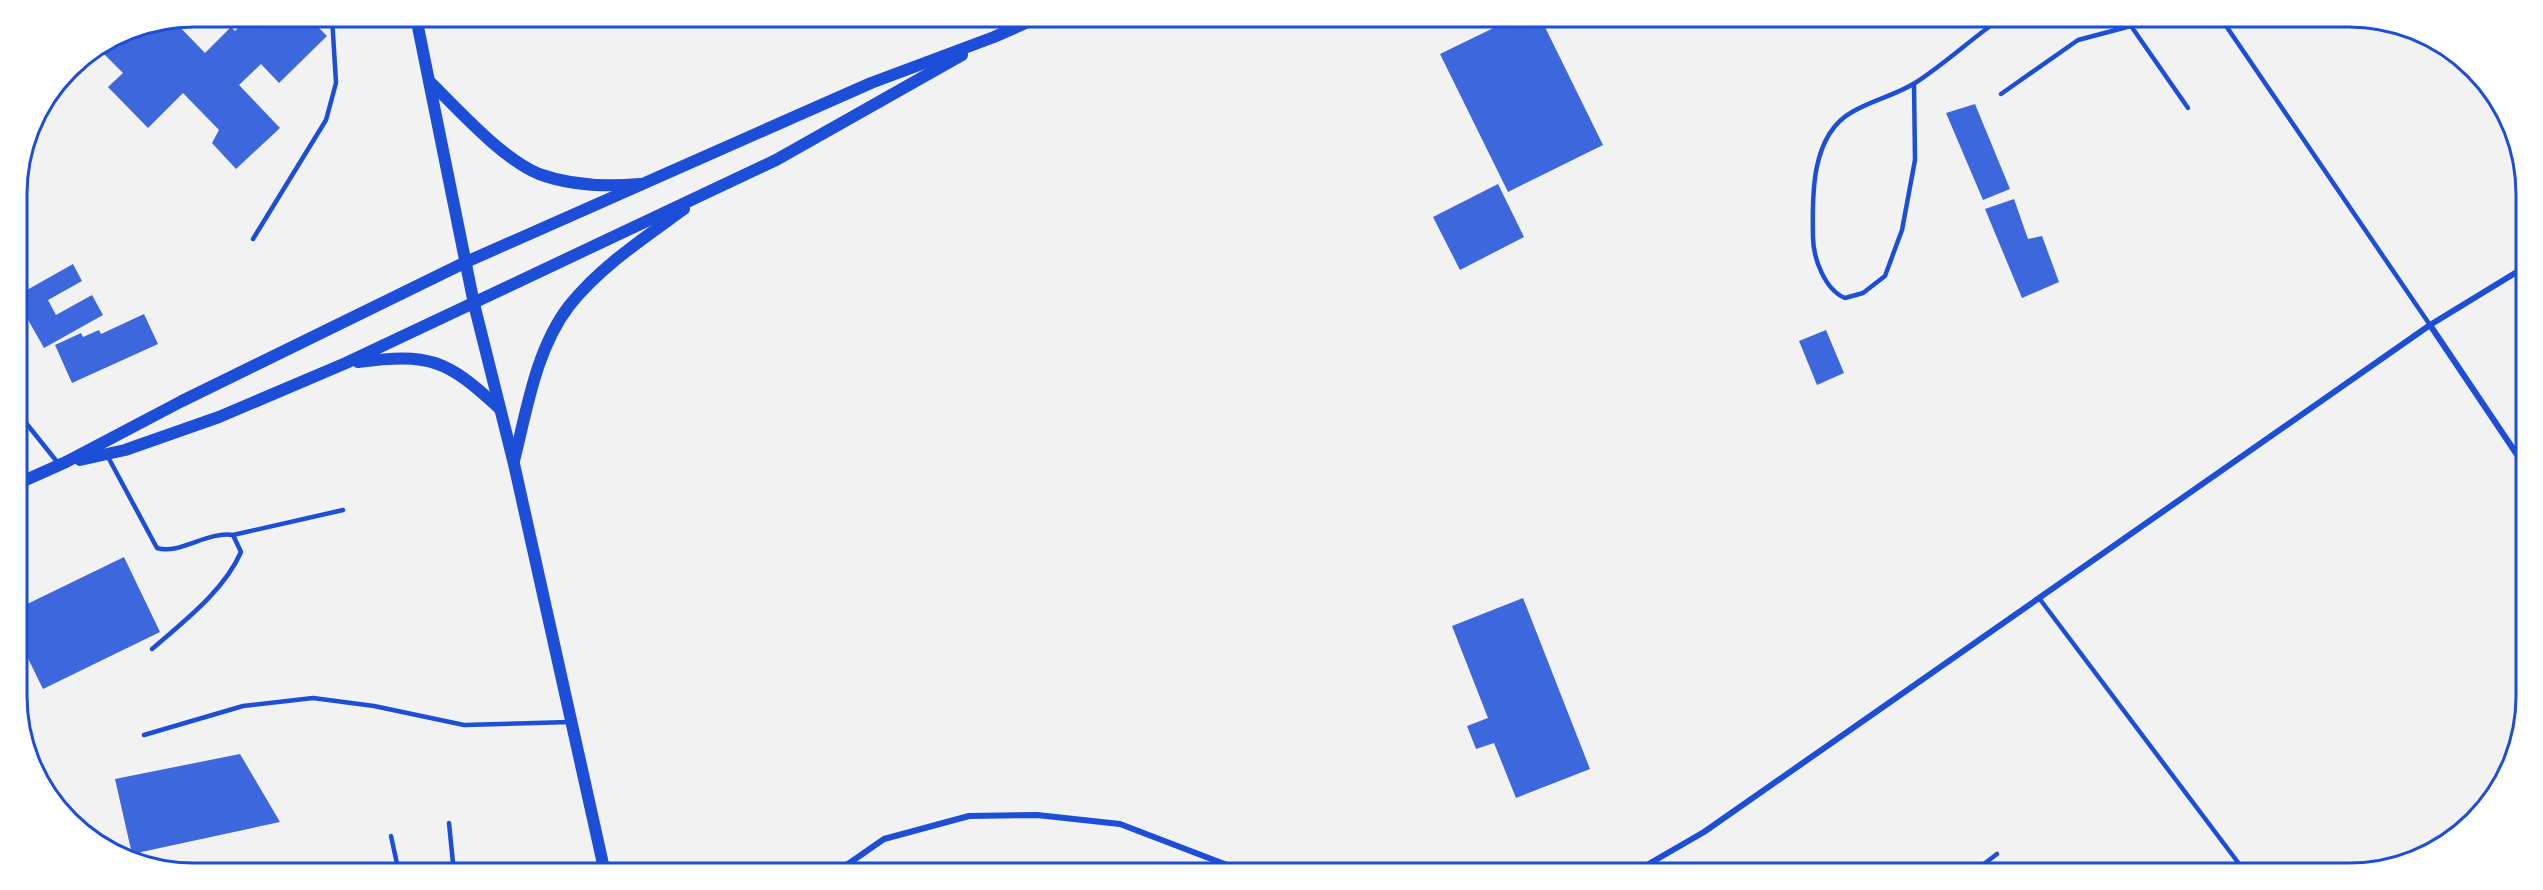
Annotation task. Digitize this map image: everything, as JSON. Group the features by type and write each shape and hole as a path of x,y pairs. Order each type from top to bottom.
{"main road":[{"path":"418,27 474,304 514,464 603,863"},
{"path":"27,480 63,464 182,402 466,262 650,183 872,83 1016,27"},
{"path":"63,464 107,454 219,417 346,363 776,160 821,137 994,37"},
{"path":"429,80 481,132 538,173 579,184 609,186 650,183"},
{"path":"514,464 534,379 548,345 569,307 628,249 712,189"},
{"path":"346,363 394,357 420,358 445,366 467,378 500,408"}],"street":[{"path":"1650,863 1704,832 2430,325 2516,272"},
{"path":"2430,325 2516,453"},
{"path":"850,863 884,839 969,816 1037,815 1120,824 1222,863"}],"lane":[{"path":"253,238 326,120 336,83 333,27"},
{"path":"1914,84 1915,160 1902,230 1885,276 1863,293 1845,298 1834,294 1826,283 1813,245 1812,201 1821,152 1831,129 1850,112 1914,84 1989,27"},
{"path":"2001,94 2078,40 2127,27"},
{"path":"2132,27 2188,108"},
{"path":"2227,27 2430,325"},
{"path":"27,424 63,464"},
{"path":"107,454 157,548 166,551 219,533 233,535 343,510"},
{"path":"152,649 198,608 235,564 241,552 233,535"},
{"path":"2039,598 2238,863"},
{"path":"144,735 243,706 313,698 374,706 464,725 570,722"},
{"path":"449,823 452,863"},
{"path":"391,836 397,863"},
{"path":"1985,863 1997,854"}],"building":[{"path":"231,27 235,31 239,27 318,27 327,36 279,83 261,64 239,85 280,128 236,169 212,143 219,130 183,93 148,128 108,87 123,73 104,54 130,40 162,30 180,28 205,53"},
{"path":"1495,27 1545,27 1603,145 1508,192 1440,54"},
{"path":"1975,104 2010,189 1983,200 1946,113"},
{"path":"1498,184 1524,237 1460,270 1433,217"},
{"path":"2014,199 2028,239 2042,236 2059,282 2022,298 1985,209"},
{"path":"73,264 82,281 48,300 56,315 92,295 103,315 44,348 27,318 27,290"},
{"path":"144,314 158,344 72,383 55,345 81,333 83,337 99,330 101,334"},
{"path":"1826,330 1844,373 1817,385 1799,341"},
{"path":"124,557 160,632 43,689 27,656 27,604"},
{"path":"1523,598 1590,769 1516,798 1494,743 1476,749 1467,726 1488,718 1452,626"},
{"path":"240,754 280,822 137,853 131,850 115,779"}]}
